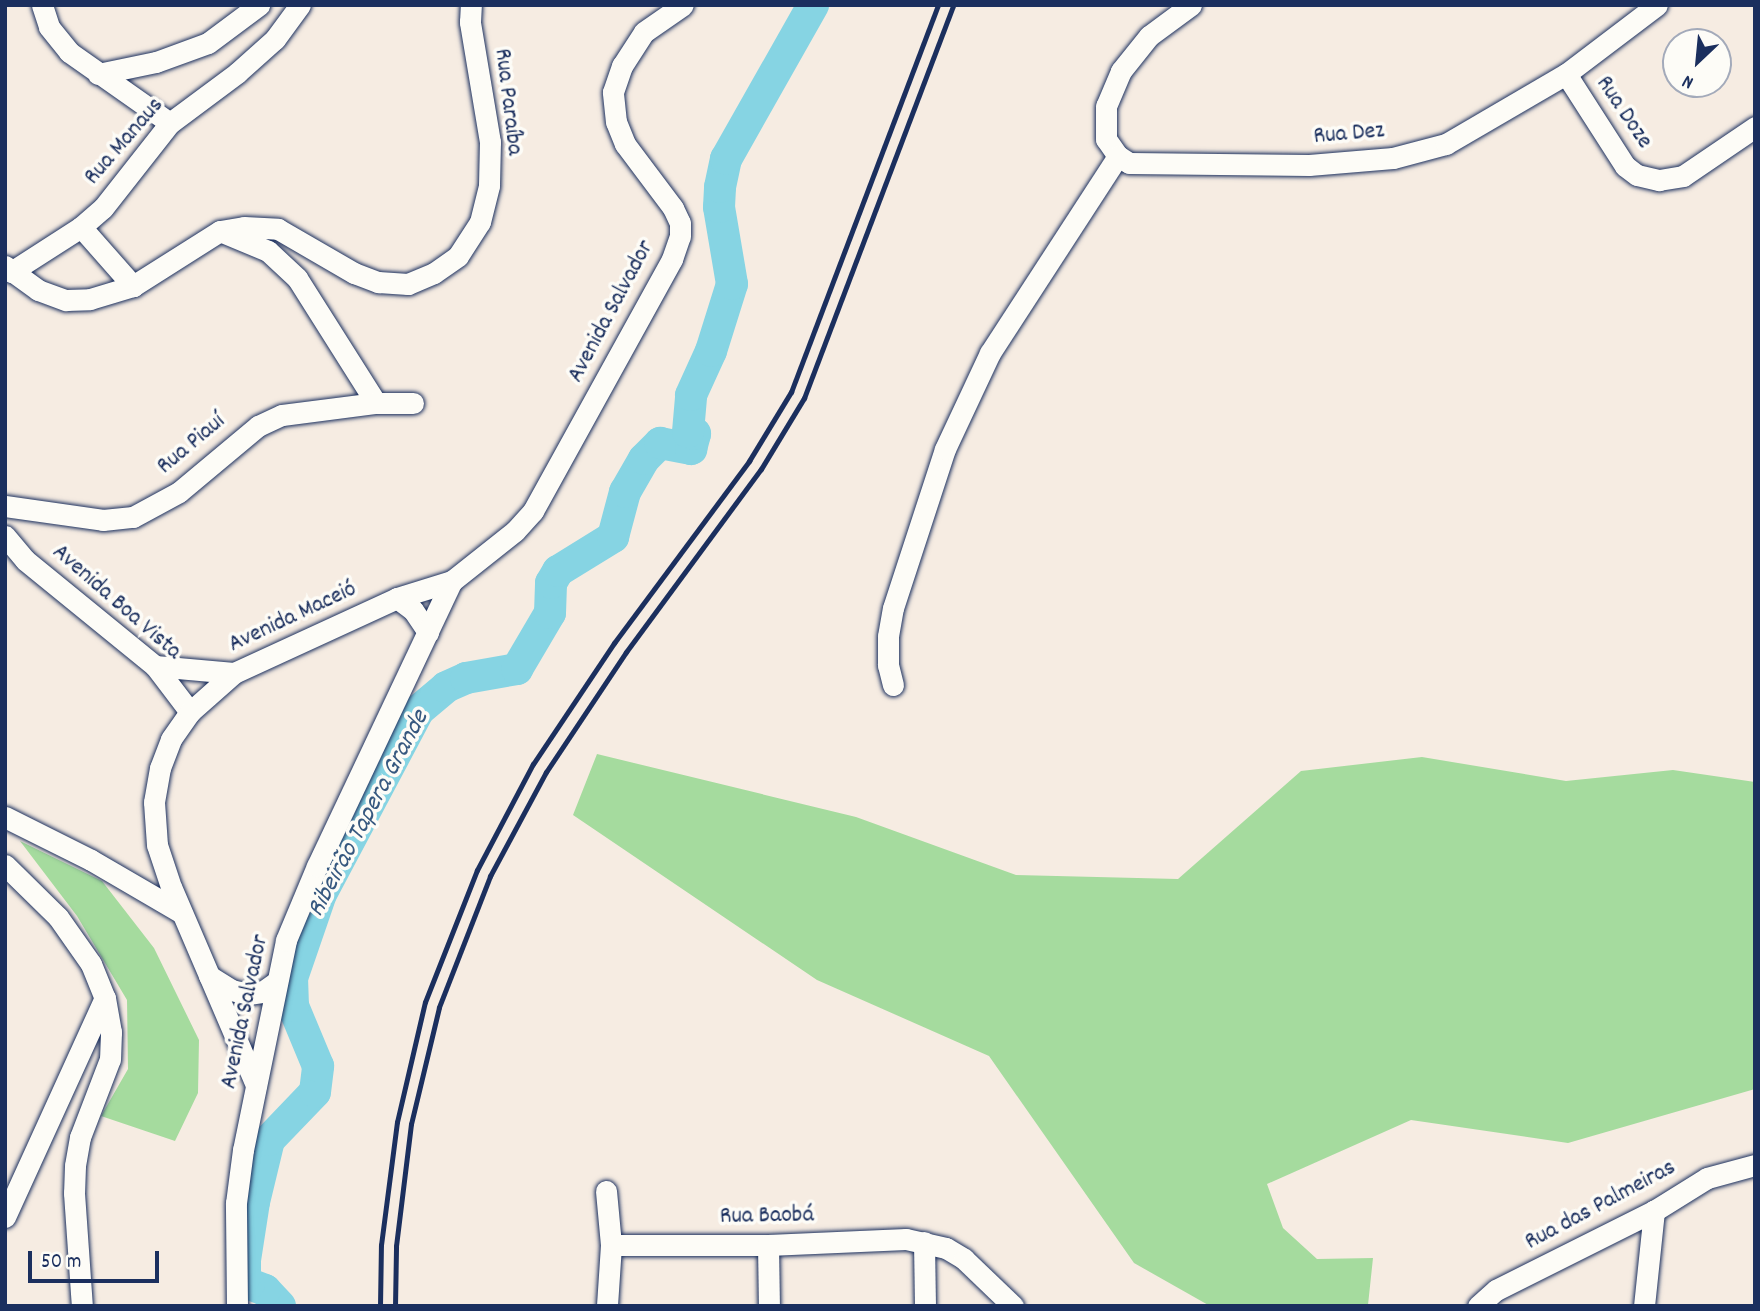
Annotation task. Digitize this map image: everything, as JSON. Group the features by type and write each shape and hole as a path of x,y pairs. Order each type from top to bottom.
{"street":[{"path":"42,5 49,27 69,52 170,123"},
{"path":"98,74 156,62 208,43 259,5"},
{"name":"Rua Manaus","path":"8,269 81,227 103,208 170,123 237,73 275,39 300,5"},
{"name":"Rua Paraíba","path":"8,269 38,290 66,300 90,299 133,286 220,231 244,227 278,229 354,273 378,282 408,284 434,273 458,256 480,222 489,185 490,142 470,22 471,5"},
{"name":"Avenida Salvador","path":"237,1306 236,1203 275,983 286,940 317,866 452,581 515,531 533,512 672,260 680,236 680,223 673,208 625,144 616,122 613,92 622,66 644,32 684,5"},
{"path":"893,685 888,665 891,617 945,449 990,353 1118,156 1106,139 1106,106 1121,71 1149,37 1191,5"},
{"name":"Rua Dez","path":"1118,156 1129,163 1152,165 1309,165 1393,158 1446,144 1566,74 1657,5"},
{"name":"Rua Doze","path":"1566,74 1625,166 1637,176 1659,180 1683,176 1755,127"},
{"path":"81,227 133,286"},
{"path":"220,231 268,251 298,278 376,403"},
{"name":"Rua Piauí","path":"5,506 103,520 133,517 179,492 258,426 282,415 376,403 413,403"},
{"name":"Avenida Boa Vista","path":"5,536 24,560 155,666 190,712"},
{"name":"Avenida Maceió","path":"256,1085 182,913 157,845 153,802 163,758 171,739 190,712 234,673 397,598 452,581"},
{"path":"397,598 413,611 428,632"},
{"path":"155,666 234,673"},
{"path":"5,817 91,860 182,913"},
{"path":"5,865 58,917 91,964 105,998 111,1032 110,1059 80,1137 75,1166 74,1193 82,1306"},
{"path":"209,976 231,990 248,994 262,992 275,983"},
{"path":"5,1217 105,998"},
{"name":"Rua das Palmeiras","path":"1478,1306 1496,1290 1654,1211 1707,1178 1755,1165"},
{"path":"606,1191 611,1245 607,1306"},
{"path":"1644,1306 1654,1211"},
{"name":"Rua Baobá","path":"611,1245 768,1245 906,1239 924,1242"},
{"path":"925,1306 924,1242 946,1248 964,1259 1013,1306"},
{"path":"768,1245 769,1306"}],"green space":[{"path":"597,754 856,817 1016,875 1178,879 1301,771 1422,757 1566,781 1673,770 1755,782 1755,1089 1568,1143 1411,1120 1267,1184 1283,1228 1317,1259 1373,1258 1368,1305 1210,1306 1134,1263 989,1056 817,980 573,815"},
{"path":"20,841 102,881 154,948 199,1040 198,1093 175,1141 101,1116 128,1069 127,1000 77,916"}],"waterway":[{"name":"Ribeirão Tapera Grande","path":"280,1306 265,1290 249,1284 245,1277 245,1260 254,1202 269,1140 315,1092 318,1066 293,1006 292,978 321,894 419,710 446,687 466,678 517,669 550,613 551,583 558,571 613,537 625,492 644,459 660,443 691,449 695,434 688,432 691,395 711,351 732,284 719,207 726,159 813,5"}],"railway":[{"path":"380,1306 381,1245 397,1122 425,1002 477,870 533,764 614,643 749,461 791,392 938,5"},
{"path":"395,1306 396,1246 411,1124 439,1007 490,876 546,772 626,652 761,469 804,398 953,5"}]}
